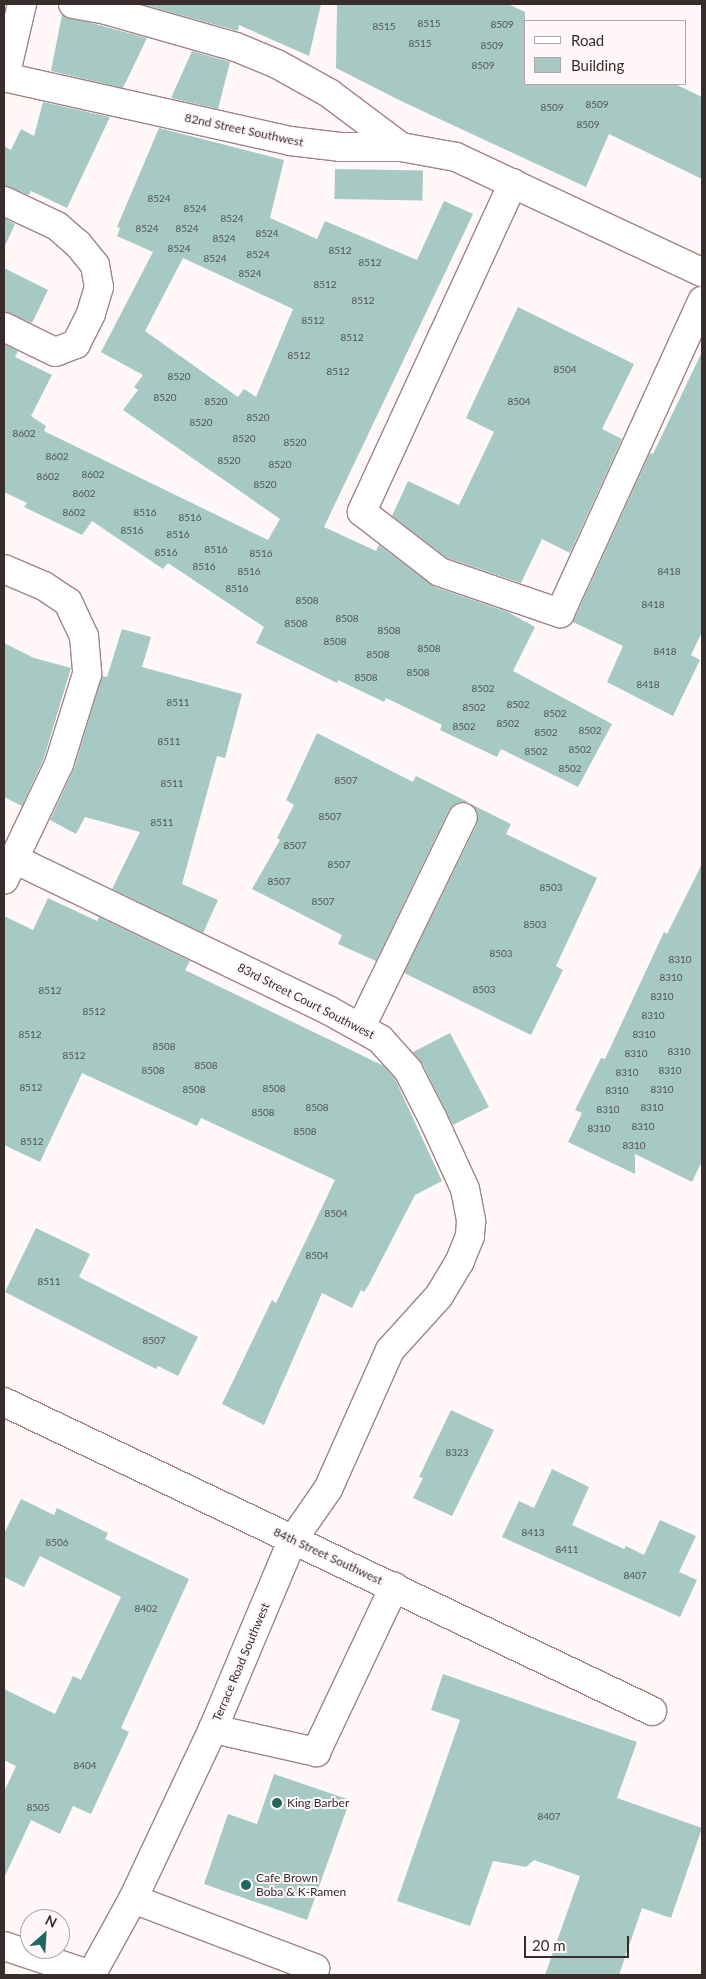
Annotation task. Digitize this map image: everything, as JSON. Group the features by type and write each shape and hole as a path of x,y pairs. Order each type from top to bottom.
{"street":[{"path":"4,77 22,4"},
{"path":"73,4 106,10 236,47 277,64 329,93 401,147"},
{"name":"82nd Street Southwest","path":"4,77 290,142 340,147 401,147 456,157 702,272"},
{"path":"512,184 362,512 440,572 560,612 702,301"},
{"path":"4,201 57,226 78,244 95,265 99,287 91,314 76,344 56,352 4,327"},
{"name":"83rd Street Court Southwest","path":"4,569 44,586 68,602 79,622 86,653 86,674 73,724 59,764 9,869 361,1027 391,1049 408,1070 465,1189 471,1221 466,1248 438,1296 390,1350"},
{"path":"361,1027 463,817"},
{"name":"Terrace Road Southwest","path":"91,1975 133,1899 213,1729 292,1541 328,1489 390,1350"},
{"name":"84th Street Southwest","path":"4,1402 292,1541 394,1587 652,1711"},
{"path":"213,1729 316,1752 394,1587"},
{"path":"133,1899 321,1973"},
{"path":"4,1946 91,1975"}],"building":[{"path":"141,4 321,4 309,56 239,25 238,31"},
{"path":"337,4 508,4 525,12 524,85 677,85 702,97 702,179 609,134 586,187 401,101 336,68"},
{"path":"62,15 147,38 123,88 51,71"},
{"path":"192,51 230,62 218,109 171,98"},
{"path":"43,102 110,117 67,208 31,191 29,195 4,186 4,146 11,150 21,129 34,136"},
{"path":"159,128 284,160 270,218 317,239 325,221 417,260 444,201 473,214 324,527 376,551 379,545 435,587 508,612 535,627 513,671 612,724 578,787 501,749 497,757 440,730 442,725 386,698 384,702 338,680 337,683 256,643 264,627 168,563 163,569 92,521 82,535 24,507 27,503 4,492 4,344 18,351 15,357 52,375 31,416 46,426 44,431 268,540 280,519 123,410 138,390 134,387 143,375 101,352 153,252 117,236 120,228 117,227","holes":["183,258 293,309 256,397 244,389 238,397 145,331"]},
{"path":"335,169 423,171 422,201 334,199"},
{"path":"4,218 15,224 4,248"},
{"path":"4,268 48,290 32,323 4,312"},
{"path":"518,307 634,364 602,429 622,439 570,553 542,539 521,583 447,558 392,516 408,481 459,505 494,432 466,418"},
{"path":"702,352 702,632 691,655 700,660 673,716 607,682 623,646 573,622 650,453 653,454"},
{"path":"122,629 151,637 142,667 242,694 225,758 217,756 182,884 218,900 203,933 112,889 140,832 85,817 76,834 50,820 74,769 102,676 107,677"},
{"path":"4,643 34,658 71,668 44,758 22,806 4,797"},
{"path":"317,733 413,782 416,776 468,802 455,804 449,810 376,961 338,944 342,935 252,889 280,840 277,838 294,805 286,800"},
{"path":"471,804 511,824 506,834 597,878 556,966 563,970 531,1035 404,973 477,824 478,815"},
{"path":"702,864 702,1161 692,1182 635,1154 635,1174 568,1142 582,1113 575,1110 601,1058 605,1059 664,932 667,934"},
{"path":"48,898 97,921 99,917 190,961 185,970 384,1066 395,1079 442,1181 415,1195 368,1286 364,1292 361,1290 352,1308 322,1293 264,1425 222,1404 272,1300 276,1303 335,1180 201,1118 197,1126 82,1073 40,1162 4,1145 4,916 33,930"},
{"path":"450,1033 489,1107 453,1125 422,1063 413,1052"},
{"path":"36,1228 90,1254 79,1277 198,1337 178,1376 158,1366 156,1369 5,1292"},
{"path":"451,1410 494,1430 452,1516 413,1498 423,1478 419,1477"},
{"path":"552,1469 589,1487 572,1525 624,1549 626,1546 644,1555 660,1520 696,1536 679,1572 697,1580 680,1617 502,1537 519,1501 534,1508"},
{"path":"21,1499 54,1515 57,1508 108,1533 105,1539 189,1579 121,1728 129,1732 91,1814 73,1806 60,1834 31,1820 4,1878 4,1792 16,1766 4,1760 4,1689 55,1714 73,1676 81,1680 121,1597 40,1556 24,1587 4,1577 4,1534"},
{"path":"443,1674 637,1742 617,1798 702,1828 671,1918 642,1908 619,1975 545,1975 580,1876 534,1860 526,1867 493,1861 470,1926 397,1901 460,1720 431,1710"},
{"path":"274,1774 350,1800 307,1920 204,1884 228,1814 257,1824"}],"place":[{"name":"King Barber","path":"277,1803"},
{"name":"Cafe Brown Boba & K-Ramen","path":"246,1885"}]}
